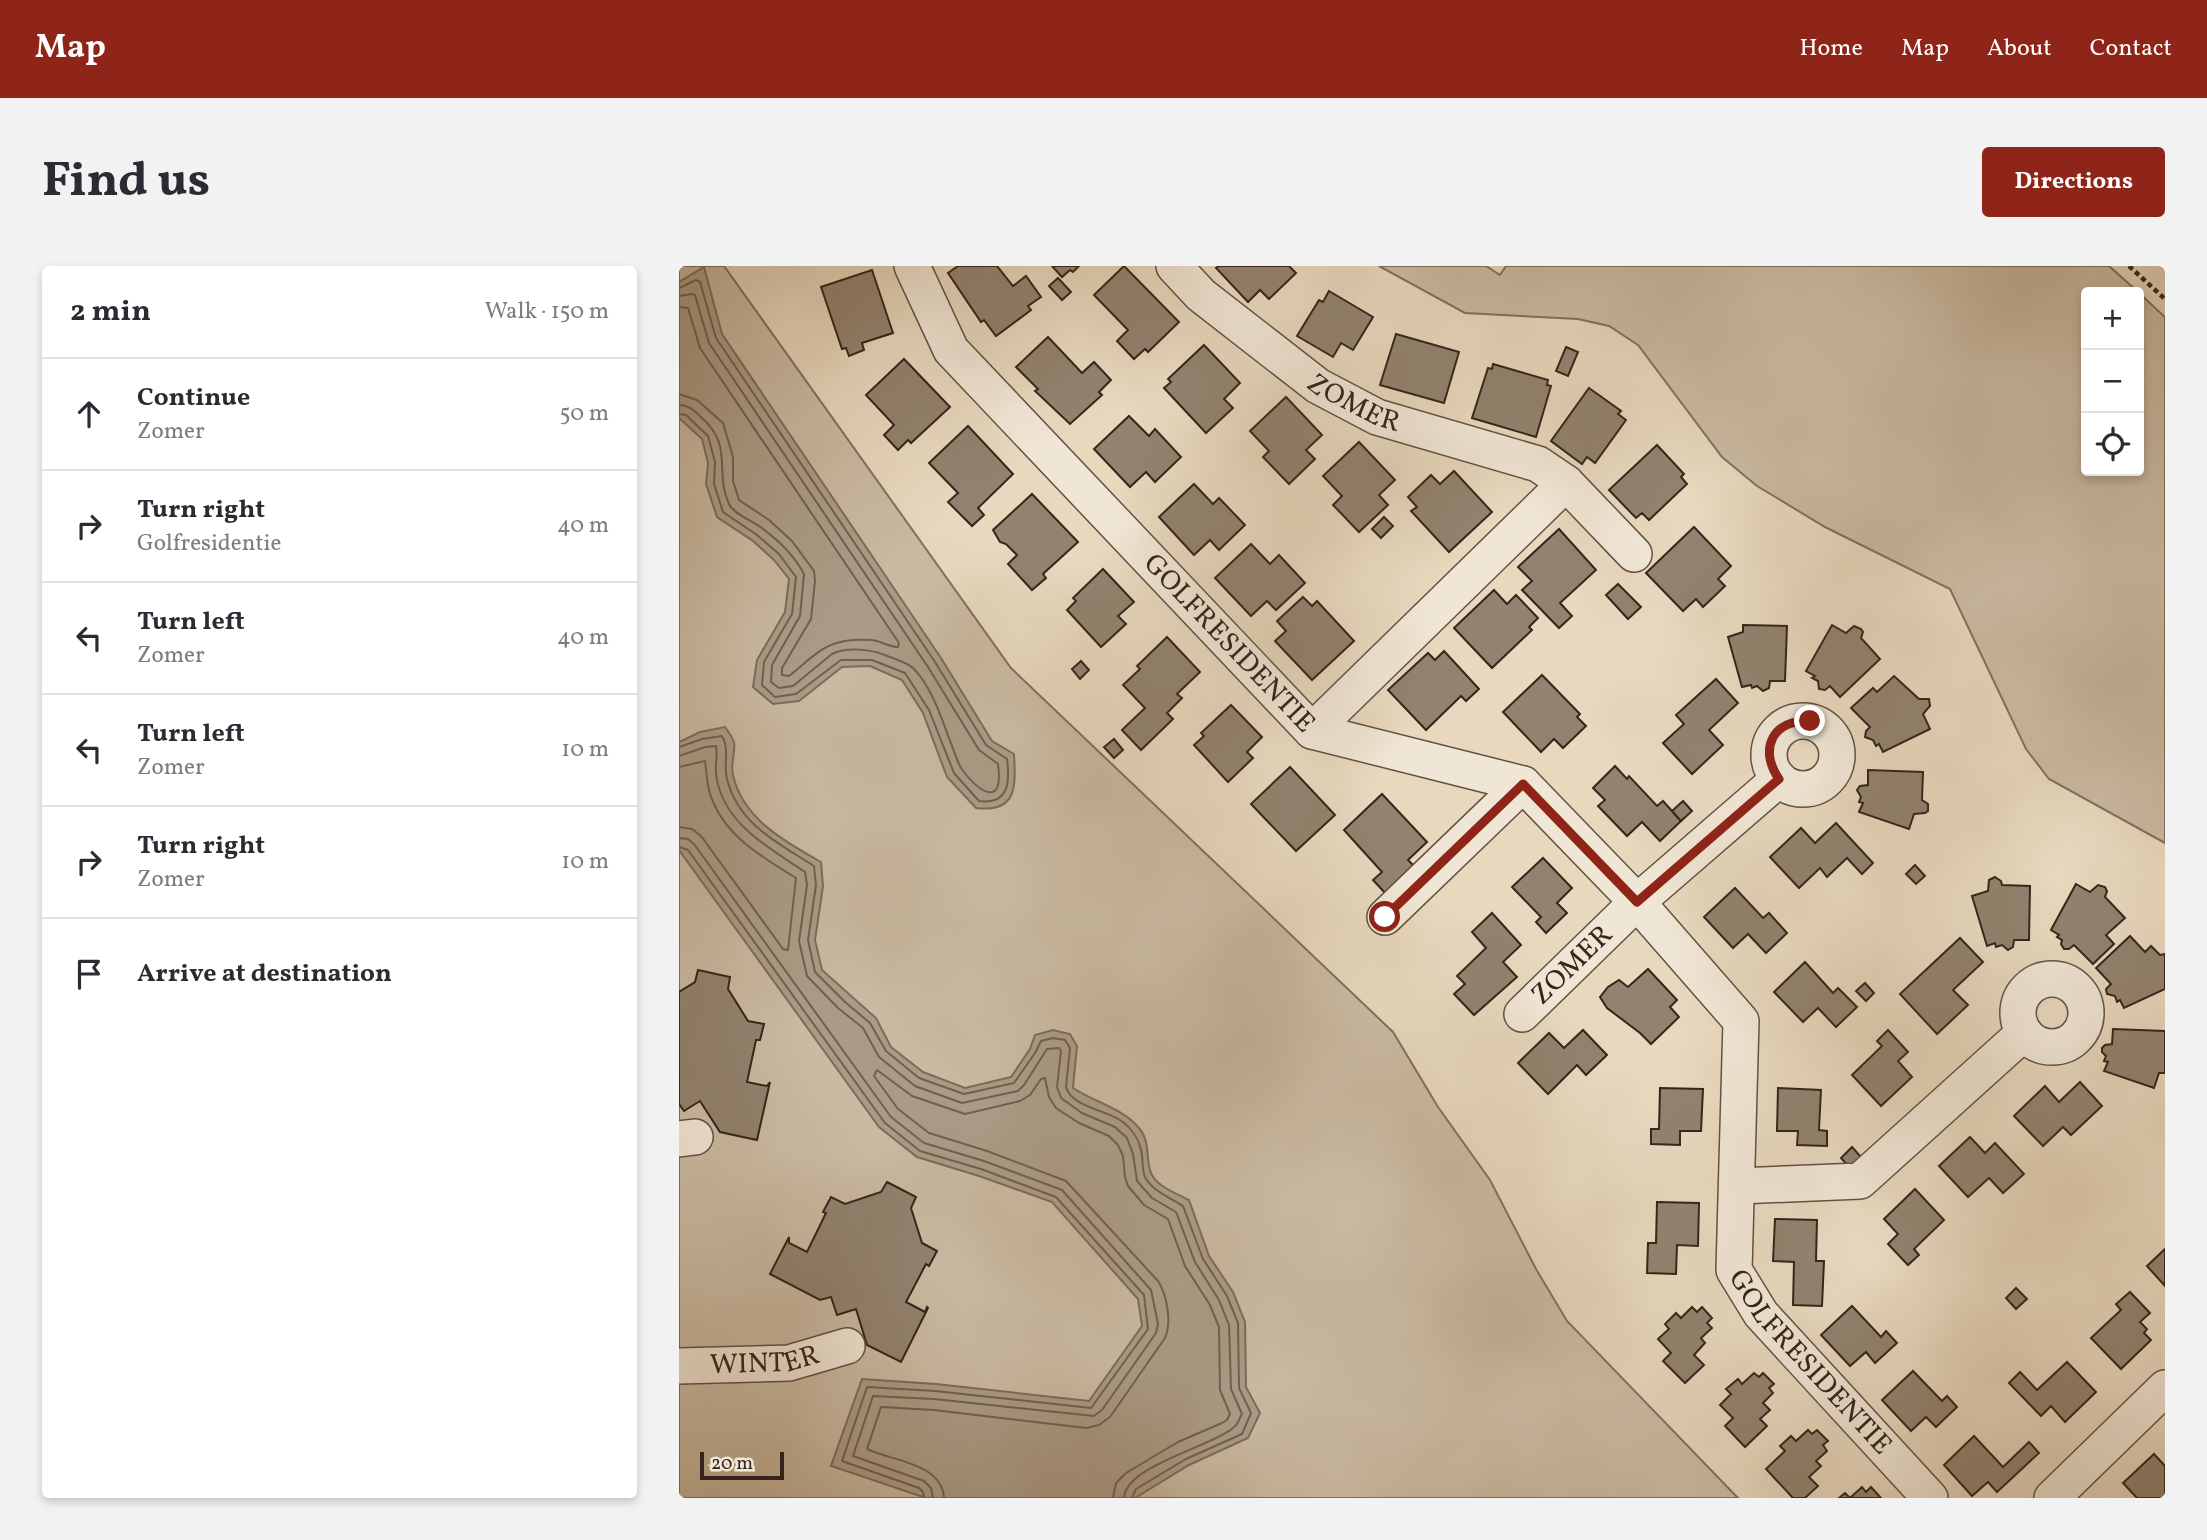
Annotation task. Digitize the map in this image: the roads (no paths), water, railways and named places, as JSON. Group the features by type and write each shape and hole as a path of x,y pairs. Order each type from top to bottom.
{"street":[{"name":"GOLFRESIDENTIE","path":"912,266 951,350 1313,731 1523,784 1637,902 1741,1021 1734,1270 1761,1314 1930,1498"},
{"name":"ZOMER","path":"1174,266 1201,295 1318,386 1377,417 1538,464 1566,483 1634,554"},
{"path":"1313,731 1566,483"},
{"name":"ZOMER","path":"1523,1014 1637,902 1779,779"},
{"path":"1385,917 1523,784"},
{"path":"1738,1186 1860,1181 2024,1032"},
{"name":"WINTER","path":"679,1366 789,1363 847,1346"},
{"path":"2052,1498 2165,1388"}],"water":[{"path":"704,267 722,334 941,658 992,741 1014,754 1014,787 1007,802 1000,806 976,808 947,777 923,713 902,680 870,666 842,667 799,701 773,704 753,687 757,660 785,612 789,579 774,560 753,541 717,517 706,484 708,463 702,439 679,418 679,282"},
{"path":"725,727 734,742 733,775 745,804 780,837 821,862 823,886 815,940 822,970 876,1018 891,1047 923,1072 965,1088 1011,1077 1030,1049 1035,1035 1053,1030 1070,1034 1077,1046 1073,1088 1117,1110 1139,1128 1146,1143 1152,1176 1166,1188 1189,1200 1209,1256 1233,1292 1245,1322 1246,1387 1260,1413 1248,1438 1189,1465 1135,1498 926,1498 831,1466 862,1379 936,1384 1089,1401 1142,1326 1138,1299 1052,1202 917,1157 879,1127 679,850 679,742 700,732"}]}
